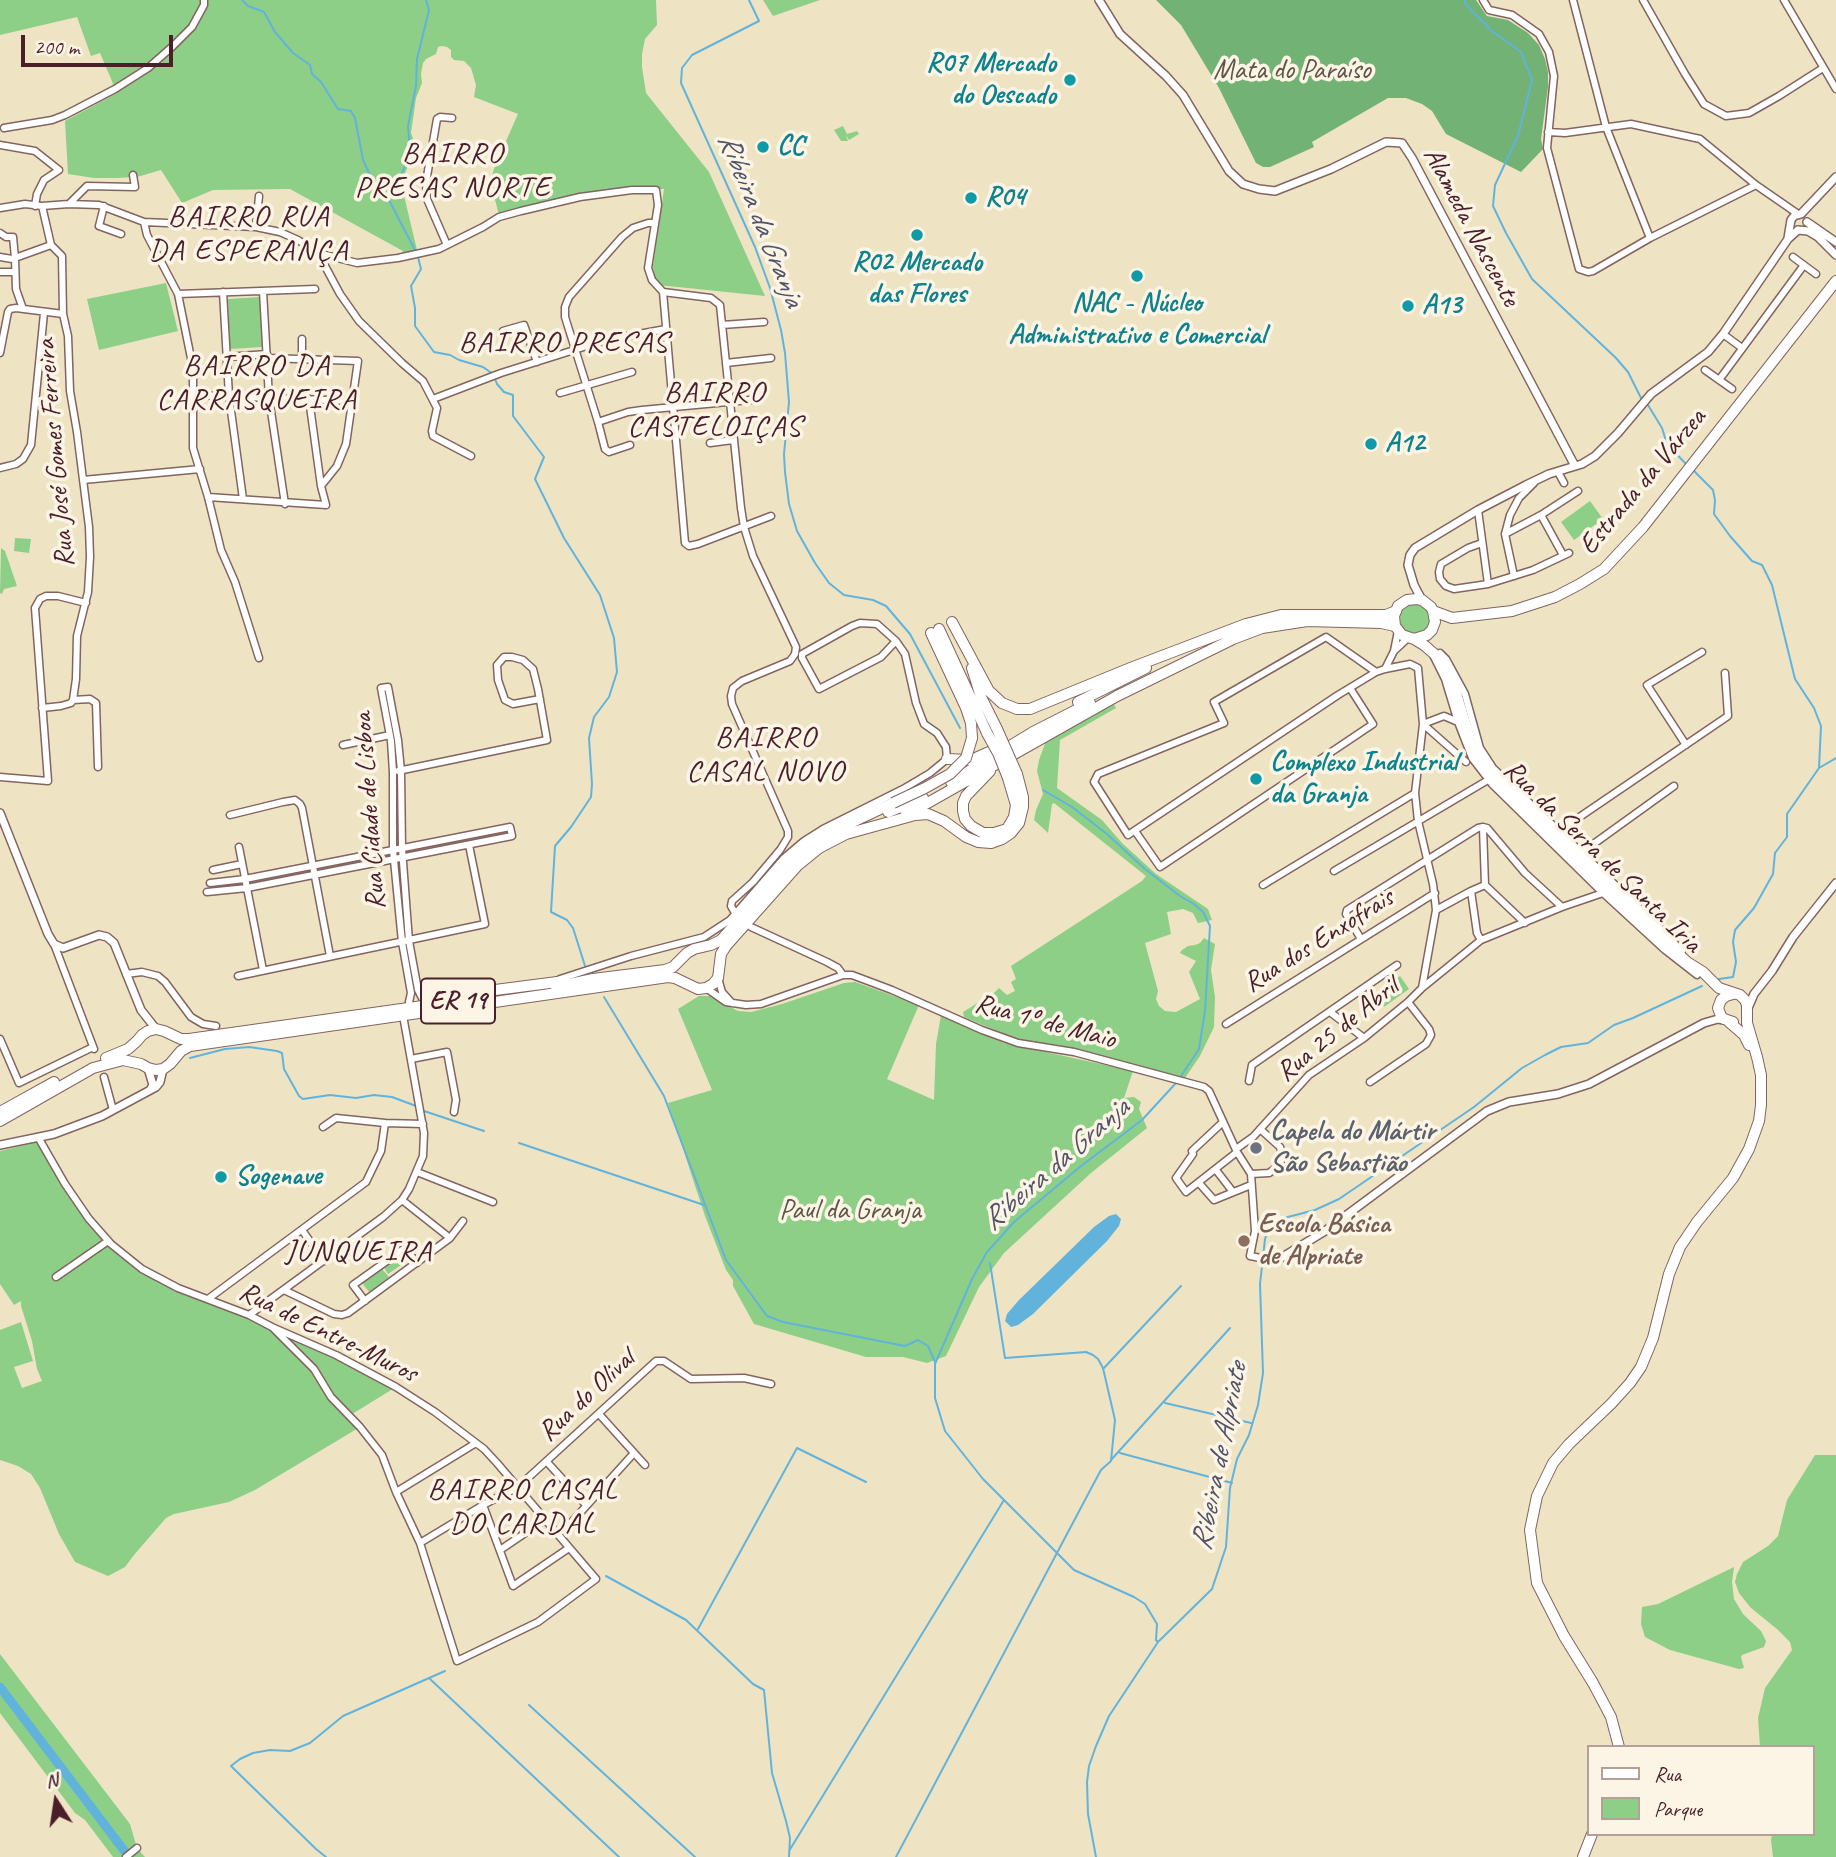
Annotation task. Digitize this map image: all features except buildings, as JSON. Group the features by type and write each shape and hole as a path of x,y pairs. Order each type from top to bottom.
{"main road":[{"name":"Estrada da Várzea","path":"1768,366 1836,272"},
{"name":"Estrada da Várzea","path":"1432,628 1452,618 1512,611 1555,597 1604,569 1643,527 1836,281"},
{"path":"1397,629 1394,621 1402,602 1417,598 1427,603 1433,611 1435,622 1427,635 1411,639"},
{"path":"952,622 989,691 1002,703 1017,709 1030,709 1246,624 1281,615 1386,615 1396,611"},
{"name":"Estrada da Várzea","path":"1433,611 1452,618"},
{"path":"828,833 922,799 1033,732 1218,639 1245,628 1306,614"},
{"path":"880,824 924,805 1128,690 1233,639 1262,628 1307,621 1381,623 1397,629 1436,654"},
{"path":"1432,628 1436,654 1453,683 1472,747 1483,766 1607,888 1700,974 1719,988 1745,1000 1761,1083 1759,1121 1749,1149 1733,1178 1680,1247 1669,1273 1653,1338 1641,1367 1623,1390 1553,1463 1537,1496 1530,1530 1537,1583 1611,1717 1618,1745"},
{"path":"702,948 716,956 720,971 713,985 698,989 690,987 680,975 682,959 694,949 721,940 793,859 828,833 950,774 966,758 972,738 971,723 935,631 992,731"},
{"path":"947,759 971,760 1022,731 1207,640"},
{"path":"719,963 726,946 797,865 819,848 846,834 915,815 928,814 978,842 991,843 1011,833 1019,823 1023,797 998,754 970,657"},
{"path":"1012,776 1016,805 1014,817 1007,829 983,833 971,826 963,811 966,796 987,773 1025,746"},
{"name":"ER 19","path":"171,1035 189,1039 552,988 593,979 665,970 682,959"},
{"path":"1613,1745 1611,1723 1593,1688 1561,1642 1535,1591 1528,1564 1526,1537 1532,1501 1544,1472 1562,1445 1627,1380 1637,1364 1649,1336 1665,1272 1676,1245 1729,1175 1746,1147 1755,1120 1755,1058 1744,1035 1721,1016 1720,1004 1700,974"},
{"path":"0,1121 93,1069 124,1060 156,1070 163,1069 190,1046 642,980 667,977 684,982"},
{"path":"324,1019 366,1007 551,982 593,979"},
{"path":"245,1038 293,1037 404,1021 614,989 642,980"},
{"path":"1720,1004 1726,996 1736,994"},
{"path":"1727,1021 1739,1021 1746,1012"},
{"path":"0,1112 76,1070 123,1052 148,1031 156,1029 171,1035 175,1042 175,1058"},
{"path":"139,1038 135,1049 137,1057 145,1066"},
{"path":"1583,1857 1591,1836"},
{"path":"1589,1857 1596,1836"}],"street":[{"path":"1,129 52,120 126,82 148,68 192,27 204,0"},
{"name":"Alameda Nascente","path":"1099,0 1120,34 1183,95 1229,171 1243,184 1275,191 1331,169 1386,142 1402,143 1575,466"},
{"path":"1483,0 1489,10 1512,15 1539,34 1549,52 1554,76 1548,156 1581,270 1593,271 1650,238 1756,185"},
{"path":"1573,0 1606,127 1650,238"},
{"path":"1643,0 1704,104 1726,116 1749,113 1823,68"},
{"path":"1784,0 1836,89"},
{"path":"447,245 427,199 426,182 437,119 444,116 452,118"},
{"path":"1548,132 1565,133 1631,124 1700,139 1785,206 1836,255"},
{"path":"0,145 39,153 59,170 44,180 37,194 38,206"},
{"path":"69,204 87,186 135,187 133,175"},
{"path":"1422,600 1408,565 1415,548 1478,510 1537,480 1595,456 1651,394 1708,352 1816,198 1836,177"},
{"path":"0,208 25,204 104,206 144,222 256,227 280,232 299,240 318,253 357,263 439,249 499,217 521,211 580,197 632,190 656,190 658,205 648,268 652,280 663,292 685,543 689,546 698,544 771,516"},
{"path":"25,204 26,195"},
{"path":"256,227 259,196"},
{"name":"Rua José Gomes Ferreira","path":"0,777 48,780 35,608 46,596 86,603 89,578 90,541 78,432 70,391 68,336 63,314 62,256 51,245 38,206"},
{"path":"104,206 99,226 121,234"},
{"path":"144,222 178,294 193,368 193,449 221,550 235,582 259,658"},
{"path":"1800,222 1836,242"},
{"path":"630,445 609,452 605,449 564,312 569,297 621,237 633,228 654,223"},
{"path":"0,233 13,237 16,289 23,309"},
{"path":"0,257 12,259 51,245"},
{"path":"318,253 340,294 359,321 423,381 438,412 433,436 471,456"},
{"path":"1793,257 1816,274"},
{"path":"1719,380 1804,265"},
{"path":"0,272 15,272"},
{"path":"178,294 315,289"},
{"path":"263,291 269,398 285,503"},
{"path":"223,292 229,396 243,499"},
{"path":"663,292 711,298 720,305 744,527 753,556 796,647 790,661 742,681 733,688 731,696 732,704 788,831 788,838 780,850 753,882 732,901 731,906 735,913"},
{"path":"0,353 10,309 63,314"},
{"path":"0,468 16,464 23,459 31,445 44,313"},
{"path":"722,325 764,322"},
{"path":"503,331 524,325 537,362"},
{"path":"433,399 501,373 575,350 622,336 666,329"},
{"path":"1723,334 1742,348"},
{"path":"302,339 302,358"},
{"path":"227,357 267,356 358,361 346,444 337,466 321,486"},
{"path":"726,363 771,358"},
{"path":"1705,370 1732,389"},
{"path":"560,393 632,372"},
{"path":"193,395 352,401"},
{"path":"208,497 326,505 309,399"},
{"path":"598,422 628,412 761,399"},
{"path":"710,443 733,440"},
{"path":"83,480 200,469"},
{"path":"1558,472 1564,483"},
{"path":"1514,576 1505,534 1510,514 1519,498 1537,480"},
{"path":"1505,534 1542,515 1578,491"},
{"path":"1478,510 1488,584"},
{"path":"1482,542 1443,562 1439,572 1443,583 1451,589 1488,584 1533,570 1566,554 1542,515"},
{"path":"1407,600 1412,579"},
{"path":"73,700 77,636 86,603"},
{"path":"551,982 631,956 704,937 724,925 784,858 804,841 822,829 903,789 947,759 946,747 937,733 924,724 916,703 905,654 896,641 877,624 860,623 802,654 802,658 819,689 881,657 896,641"},
{"path":"1131,833 1350,688 1385,669 1394,651 1397,629"},
{"path":"1350,688 1373,724 1160,867 1094,782 1098,774 1224,723 1214,702 1326,637 1376,672"},
{"path":"1394,651 1411,639"},
{"path":"1686,745 1647,685 1702,652"},
{"name":"Rua da Serra de Santa Iria","path":"1436,654 1472,758 1488,780 1513,807 1665,950 1700,974"},
{"name":"Rua da Serra de Santa Iria","path":"1436,654 1446,659 1465,694 1480,748 1493,768 1657,925 1700,974"},
{"path":"397,772 547,740 540,699 533,669 523,660 504,657 497,666 498,680 505,700 513,704 540,699"},
{"name":"Rua 25 de Abril","path":"1223,1122 1192,1151 1193,1154 1176,1178 1186,1192 1253,1137 1309,1075 1364,1038 1422,988 1436,910 1415,793 1423,724 1418,668 1410,664 1385,669"},
{"path":"1559,831 1727,716 1725,673"},
{"name":"Rua Cidade de Lisboa","path":"409,1002 411,993 393,850 397,772 398,740 388,687 381,688 397,772 405,942 422,1000"},
{"path":"43,708 61,706 73,700 90,699 96,703 98,767"},
{"path":"1452,701 1444,716 1423,724 1466,762"},
{"path":"1444,716 1458,722"},
{"path":"343,745 390,735"},
{"path":"1334,871 1488,780"},
{"path":"1581,853 1674,786"},
{"path":"1267,884 1415,793"},
{"path":"230,815 295,800 300,804 330,956"},
{"path":"0,813 93,1048 19,1083 0,1039"},
{"path":"207,892 247,888 512,836 510,827 245,879 210,883"},
{"path":"1361,939 1346,914 1348,910 1483,827 1487,828 1525,873 1562,907"},
{"path":"1483,827 1485,885 1525,923"},
{"path":"238,976 485,924 469,845"},
{"path":"239,847 263,970"},
{"path":"213,870 242,864"},
{"path":"1746,1012 1758,988 1793,937 1836,883"},
{"path":"1436,910 1485,885"},
{"path":"1471,891 1477,933 1482,940"},
{"name":"Rua dos Enxofrais","path":"1226,1024 1435,893"},
{"path":"1422,988 1482,940 1603,893"},
{"name":"Rua 1º de Maio","path":"751,927 828,962 843,975 867,980 982,1030 1017,1042 1074,1052 1204,1087 1209,1091 1236,1151"},
{"path":"54,944 63,948 99,935 114,943 141,1010 143,1022 139,1038"},
{"path":"1249,1081 1252,1065 1398,965"},
{"path":"126,974 142,972 158,976 191,1017 203,1024 216,1026"},
{"path":"706,988 726,1002 761,1004 843,975"},
{"path":"718,978 722,992 732,1003"},
{"path":"1736,994 1748,994 1758,988"},
{"path":"1370,1082 1426,1044 1431,1035 1408,1002"},
{"path":"1704,1023 1720,1004"},
{"path":"141,1010 156,1029"},
{"path":"1330,1012 1364,1038"},
{"path":"1236,1151 1251,1174 1255,1231 1250,1255 1272,1260 1325,1231 1487,1111 1509,1102 1558,1094 1589,1084 1704,1023 1718,1019 1727,1021"},
{"path":"249,1315 383,1217 402,1200 417,1172 423,1156 423,1124 404,1021"},
{"path":"411,1059 447,1052 456,1100 454,1112"},
{"path":"145,1066 153,1085 150,1090"},
{"path":"0,1145 72,1128 113,1110 160,1082 163,1069"},
{"path":"104,1076 113,1110"},
{"path":"323,1127 336,1118 423,1124"},
{"path":"208,1299 366,1182 381,1151 385,1123"},
{"path":"1251,1174 1269,1173 1280,1165 1280,1147 1260,1129"},
{"name":"Rua de Entre-Muros","path":"38,1137 89,1219 108,1241 143,1269 178,1288 249,1315 335,1355 396,1387 435,1412 484,1449 596,1580 538,1622 457,1661 420,1543"},
{"path":"1216,1170 1233,1192"},
{"path":"417,1172 493,1202"},
{"path":"1199,1183 1214,1200 1251,1185"},
{"path":"402,1200 450,1238"},
{"path":"284,1290 334,1314 348,1314 450,1238 463,1221"},
{"path":"302,1230 324,1261"},
{"path":"56,1277 108,1241"},
{"path":"365,1301 353,1284 405,1248 417,1263"},
{"path":"272,1327 314,1369 331,1397 382,1455 420,1543"},
{"name":"Rua do Olival","path":"420,1543 518,1487 656,1361 664,1360 691,1379 744,1378 771,1384"},
{"path":"599,1414 645,1465"},
{"path":"396,1492 476,1443"},
{"path":"558,1534 634,1453"},
{"path":"547,1462 586,1505"},
{"path":"483,1505 513,1586 569,1548"},
{"path":"500,1550 546,1520"},
{"path":"126,1857 137,1848"}],"green space":[{"path":"0,0 656,0 657,25 645,39 642,54 646,93 709,172 765,296 658,285 653,266 664,189 630,189 499,215 492,175 518,114 474,97 476,85 471,68 464,61 454,60 451,50 442,46 423,63 422,83 416,98 411,133 416,147 401,183 417,250 402,253 403,251 290,189 213,190 182,203 161,170 137,177 116,178 68,174 65,121 117,93 100,53 91,56 77,17 0,35"},
{"path":"763,0 820,0 773,16"},
{"name":"Mata do Paraíso","path":"1156,0 1476,0 1487,16 1508,20 1528,33 1539,45 1548,72 1541,139 1543,149 1521,172 1446,134 1432,111 1422,104 1406,98 1388,98 1312,142 1314,147 1270,167 1263,167 1256,163 1219,88 1181,25"},
{"path":"843,126 847,134 857,131 859,134 849,140 846,135 848,141 841,141 834,130"},
{"path":"166,283 178,331 99,350 87,299"},
{"path":"260,297 263,347 230,349 228,299"},
{"path":"1590,501 1603,519 1574,540 1561,522"},
{"path":"15,538 31,539 29,553 14,551"},
{"path":"1,548 5,551 17,586 4,589 2,594 0,593"},
{"path":"1415,604 1425,609 1430,619 1425,629 1415,634 1405,629 1400,619 1405,609"},
{"path":"1114,704 1116,708 1060,740 1057,788 1102,820 1122,843 1156,874 1208,909 1212,920 1198,923 1193,913 1183,909 1167,912 1171,934 1145,943 1158,991 1156,999 1159,1006 1165,1011 1176,1012 1200,999 1189,972 1196,961 1180,953 1188,946 1200,943 1204,938 1215,944 1211,970 1215,997 1214,1027 1200,1056 1185,1078 1074,1049 1018,1040 964,1017 963,1012 999,988 1007,995 1015,991 1011,982 1016,979 1011,966 1146,876 1054,803 1048,833 1034,820 1043,794 1037,771 1046,741"},
{"path":"1400,976 1409,989 1384,1007 1375,994"},
{"name":"Paul da Granja","path":"855,982 919,1005 887,1079 934,1100 936,1044 941,1015 1004,1043 1133,1071 1124,1098 1134,1097 1141,1102 1139,1109 1147,1128 1091,1173 1004,1253 979,1287 946,1356 927,1363 903,1357 866,1357 754,1324 726,1270 705,1216 668,1103 712,1090 678,1009 699,996 710,996 738,1011 751,1012"},
{"path":"37,1142 88,1224 143,1269 178,1288 262,1321 396,1387 349,1416 360,1427 255,1490 229,1502 166,1518 125,1567 108,1576 75,1562 31,1474 0,1460 0,1330 21,1322 33,1361 14,1367 22,1388 42,1381 21,1301 14,1305 0,1284 0,1151"},
{"path":"405,1251 410,1259 388,1274 383,1266"},
{"path":"382,1269 389,1277 370,1293 362,1283"},
{"path":"1815,1455 1836,1455 1836,1857 1773,1857 1772,1836 1815,1836 1815,1745 1760,1745 1758,1718 1765,1688 1792,1650 1790,1642 1750,1607 1739,1593 1735,1582 1743,1562 1778,1536 1787,1500"},
{"path":"1734,1567 1734,1599 1766,1641 1764,1647 1742,1655 1744,1668 1739,1669 1670,1650 1645,1637 1641,1624 1642,1607 1658,1604"},
{"path":"0,1654 130,1824 137,1848 145,1857 113,1857 85,1820 75,1813 0,1713"}],"water":[{"path":"1116,1214 1121,1219 1119,1226 1107,1241 1033,1314 1011,1327 1005,1321 1007,1314 1019,1300 1094,1227"}],"waterway":[{"path":"242,0 248,6 264,12 275,32 293,53 310,65 312,74 321,82 338,109 351,111 355,118 363,160 377,190 389,200 416,252"},
{"path":"390,198 410,150 408,126 416,86 417,59 429,10 426,0"},
{"name":"Ribeira da Granja","path":"749,0 759,21 692,55 682,68 681,83 755,247 781,330 789,402 784,454 789,504 797,531 829,583 844,595 873,600 886,606 910,634 960,728"},
{"path":"1465,0 1466,5 1493,32 1521,52 1532,80 1518,136 1495,185 1493,206 1532,279 1616,358 1628,372 1642,400"},
{"path":"418,257 421,269 411,286 415,326 434,352 483,367 493,374"},
{"path":"495,379 504,392 513,395 513,416 544,457 535,479 564,538 600,595 614,638 617,672 609,697 594,717 589,738 591,797 555,846 551,912 567,920 573,928 586,969"},
{"path":"1648,405 1662,428 1667,444 1686,464"},
{"path":"1694,471 1713,490 1714,514 1752,561 1762,565 1772,585 1795,679 1814,708 1821,726 1819,768"},
{"name":"Ribeira de Alpriate","path":"1719,979 1733,977 1736,962 1733,942 1735,930 1754,908 1773,874 1775,853 1787,837 1787,814 1819,768 1836,758"},
{"name":"Ribeira da Granja","path":"1043,790 1072,807 1145,869 1194,904 1203,912 1210,926 1205,1011 1199,1049 1179,1079"},
{"name":"Ribeira de Alpriate","path":"1096,1857 1088,1814 1087,1782 1096,1746 1109,1716 1158,1642 1212,1589 1226,1547 1230,1488 1237,1459 1249,1435 1258,1405 1263,1373 1260,1284 1265,1239 1269,1228 1284,1218 1315,1210 1339,1199 1474,1107 1522,1068 1545,1055 1561,1047 1588,1043 1614,1025 1702,986"},
{"path":"604,997 664,1096 726,1260 767,1316 783,1322 905,1346 918,1340 928,1346 935,1362"},
{"path":"190,1058 225,1049 249,1047 277,1051 282,1053 284,1069 303,1099 330,1095 356,1098 374,1095 392,1097 416,1106"},
{"name":"Ribeira da Granja","path":"1158,1642 1157,1624 1145,1604 1074,1570 983,1479 945,1431 935,1398 935,1364 972,1279 987,1252 1014,1222 1142,1120 1176,1083"},
{"path":"424,1111 484,1131"},
{"path":"519,1143 704,1205"},
{"path":"896,1857 1101,1470 1111,1461 1115,1420 1103,1368 1098,1359 1086,1352 1005,1358 990,1263"},
{"path":"1103,1369 1181,1286"},
{"path":"1111,1460 1230,1328"},
{"path":"1165,1403 1251,1423"},
{"path":"698,1629 797,1448 866,1482"},
{"path":"1120,1453 1232,1483"},
{"path":"789,1851 1004,1500"},
{"path":"606,1576 686,1620 753,1684 764,1690 772,1773 790,1838 789,1857"},
{"path":"326,1857 231,1766 253,1753 290,1751 310,1743 343,1716 445,1671"},
{"path":"430,1679 619,1857"},
{"path":"0,1687 129,1857"},
{"path":"529,1705 695,1857"}],"place":[{"name":"R07 Mercado do Oescado","path":"1070,80"},
{"name":"CC","path":"763,147"},
{"name":"R04","path":"971,198"},
{"name":"R02 Mercado das Flores","path":"917,235"},
{"name":"NAC - Núcleo Administrativo e Comercial","path":"1137,276"},
{"name":"A13","path":"1408,306"},
{"name":"A12","path":"1371,444"},
{"name":"Complexo Industrial da Granja","path":"1256,779"},
{"name":"Capela do Mártir São Sebastião","path":"1256,1148"},
{"name":"Sogenave","path":"221,1177"},
{"name":"Escola Básica de Alpriate","path":"1244,1241"}],"district":[{"name":"BAIRRO PRESAS NORTE","path":"453,171"},
{"name":"BAIRRO RUA DA ESPERANÇA","path":"249,234"},
{"name":"BAIRRO PRESAS","path":"564,343"},
{"name":"BAIRRO DA CARRASQUEIRA","path":"257,383"},
{"name":"BAIRRO CASTELOIÇAS","path":"715,410"},
{"name":"BAIRRO CASAL NOVO","path":"766,755"},
{"name":"JUNQUEIRA","path":"359,1252"},
{"name":"BAIRRO CASAL DO CARDAL","path":"523,1507"}]}
